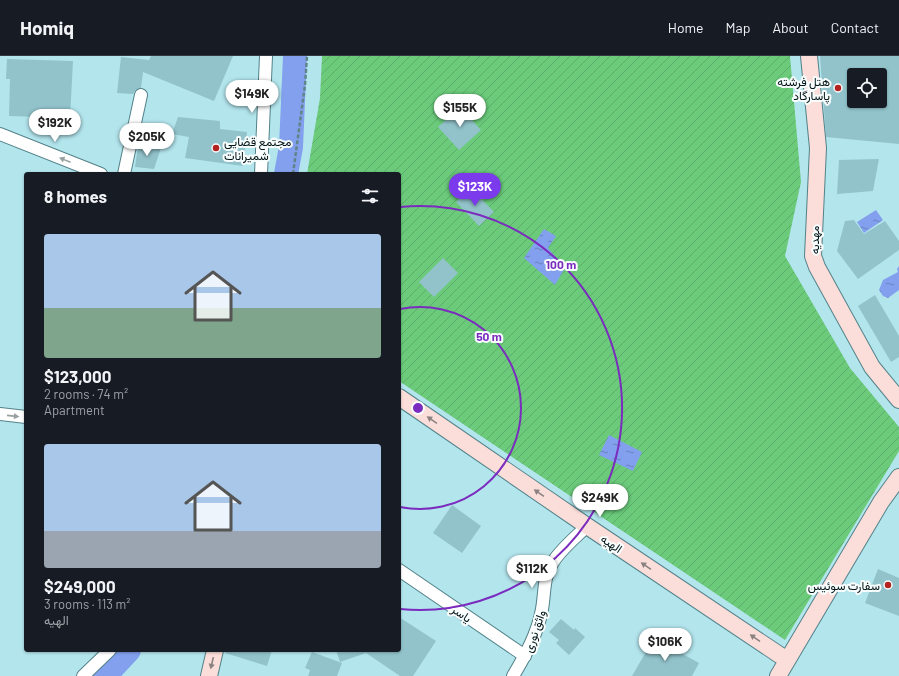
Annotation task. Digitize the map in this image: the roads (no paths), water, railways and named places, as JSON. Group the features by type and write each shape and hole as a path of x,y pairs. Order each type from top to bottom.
{"street":[{"path":"261,172 266,56"},
{"name":"مهدیه","path":"809,56 818,148 813,256 817,267 872,367 899,400"},
{"path":"124,172 141,94"},
{"path":"0,134 96,172"},
{"name":"الهیه","path":"401,398 586,526 787,660"},
{"path":"0,414 24,417"},
{"path":"778,676 881,502 899,477"},
{"name":"واثق نوری","path":"513,676 525,656 540,617 545,579 552,562 586,526"},
{"name":"یاسر","path":"401,571 525,656"},
{"path":"83,676 108,652"},
{"path":"209,676 215,652"}],"water":[{"path":"876,210 883,220 864,233 857,222"},
{"path":"544,229 556,236 548,248 565,268 555,285 524,258"},
{"path":"899,266 899,290 888,298 883,296 879,290 883,280 898,272 897,269"},
{"path":"609,435 642,452 633,471 599,455"}],"waterway":[{"path":"286,172 291,147 295,56"},
{"path":"105,676 127,652"}],"place":[{"name":"هتل فرشته پاسارگاد","path":"838,88"},
{"name":"مجتمع قضایی شمیرانات","path":"216,148"},
{"name":"سفارت سوئیس","path":"888,585"}]}
